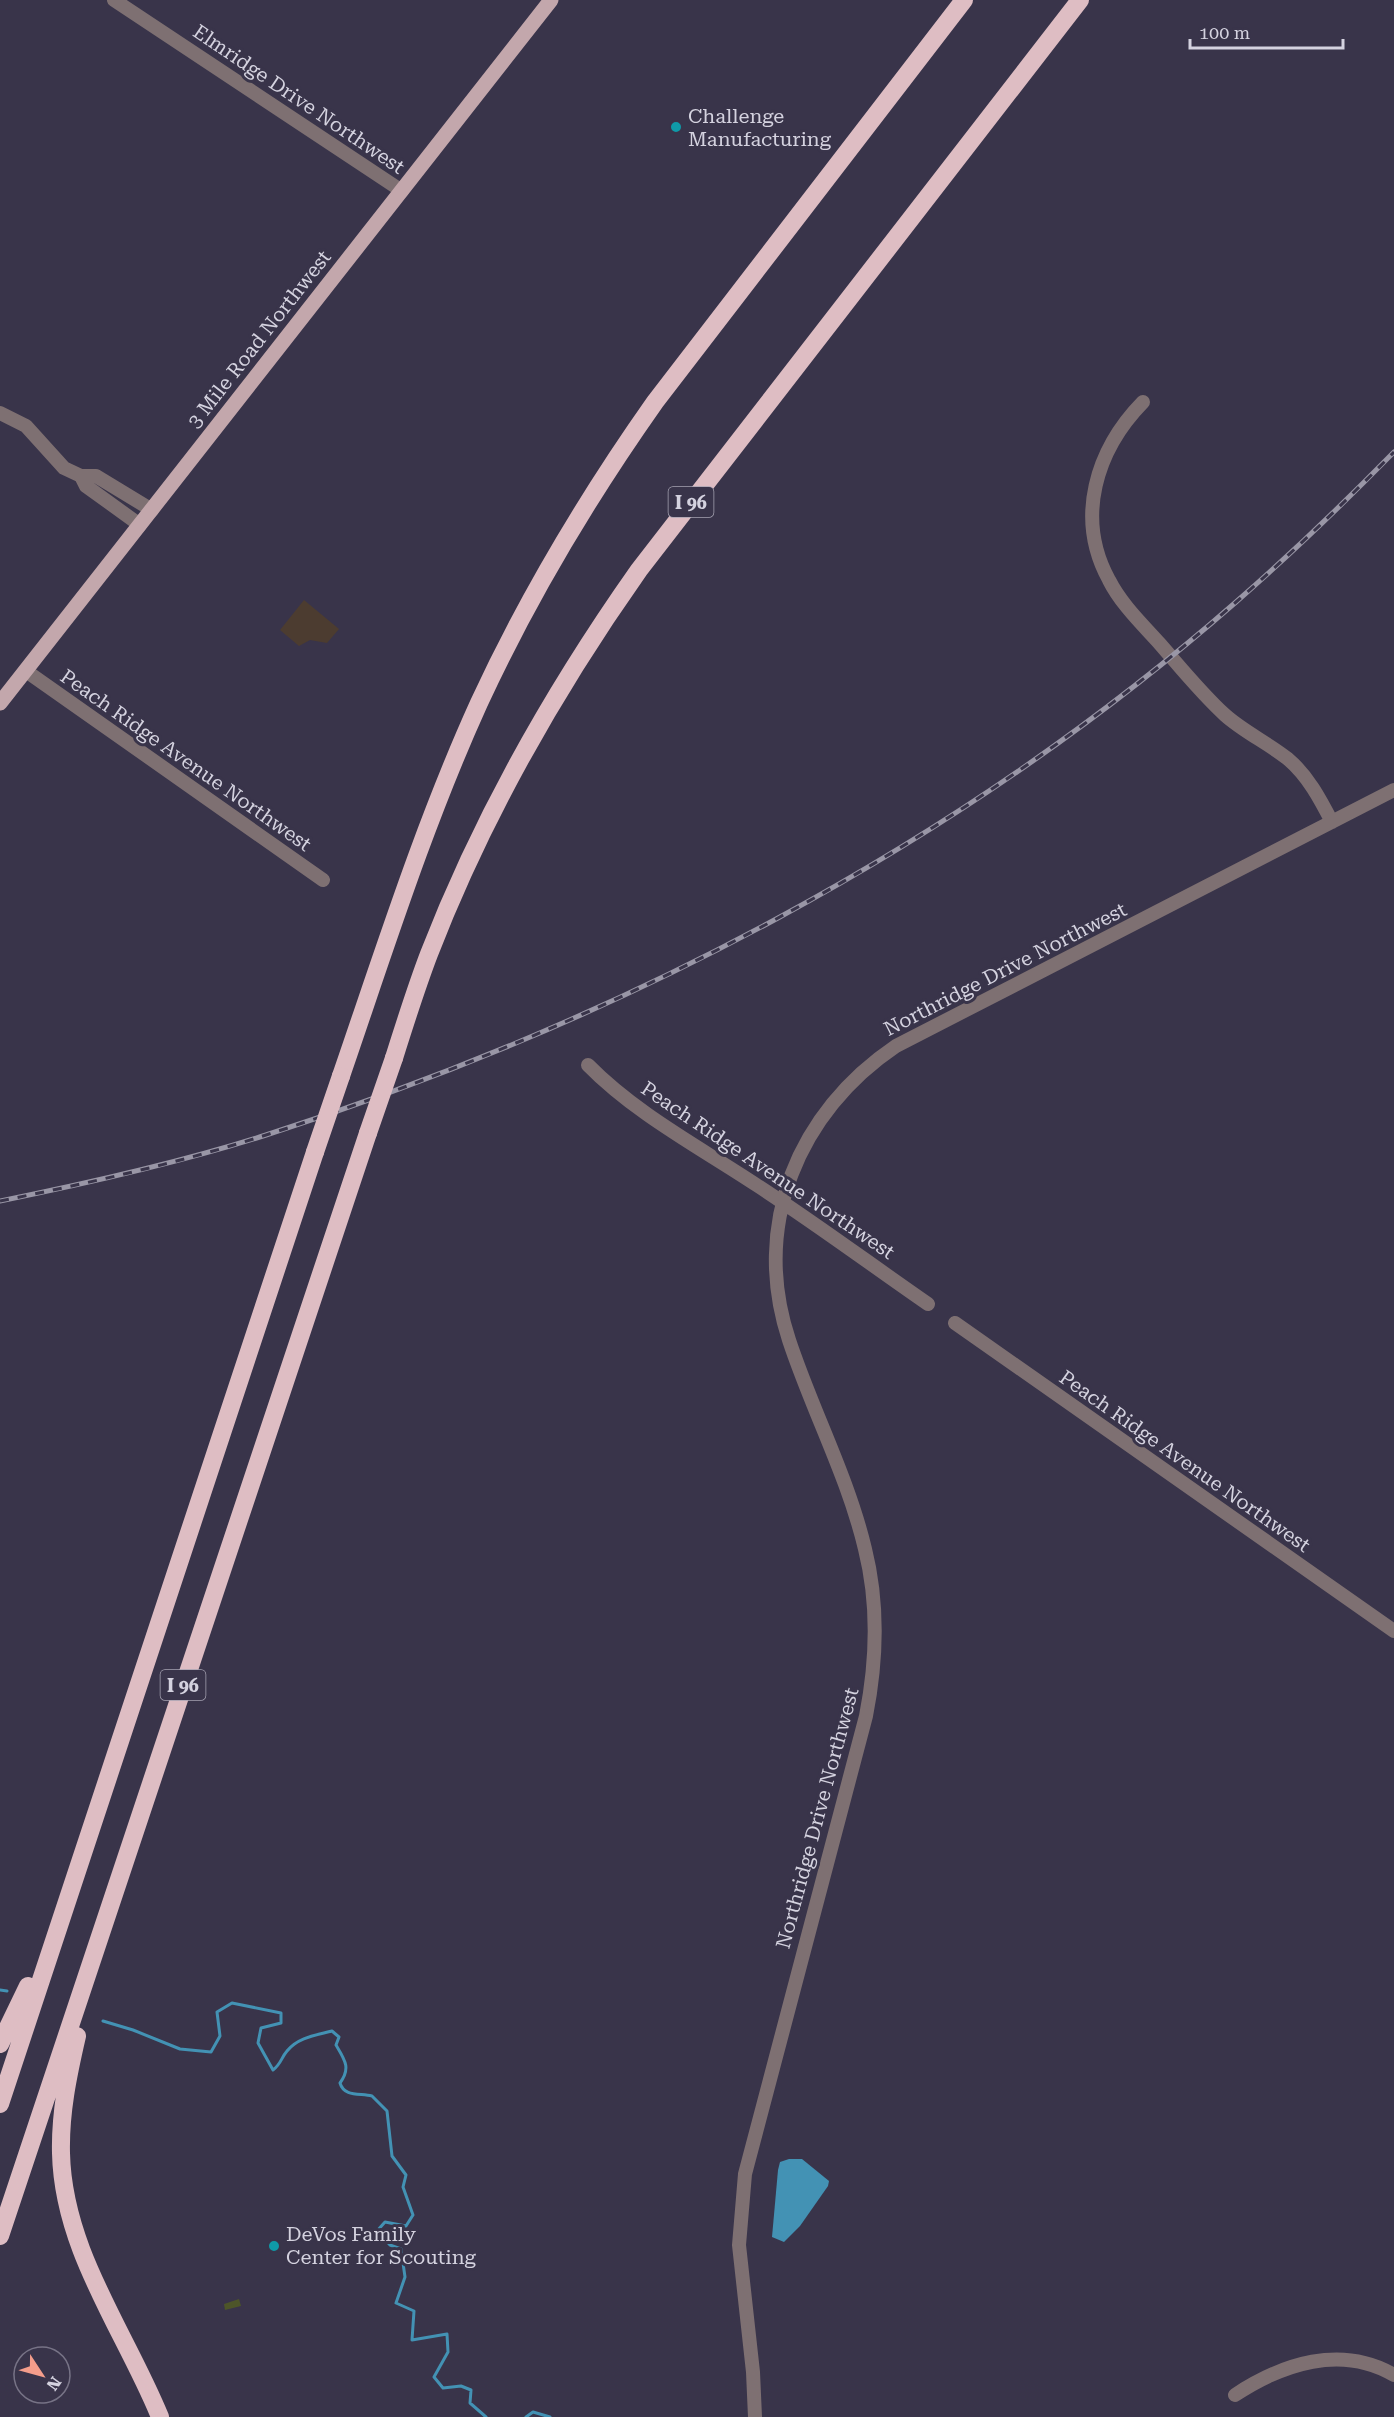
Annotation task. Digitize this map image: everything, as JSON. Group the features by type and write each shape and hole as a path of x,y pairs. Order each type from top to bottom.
{"highway":[{"name":"I 96","path":"0,2104 315,1152 417,853 444,784 492,675 549,569 609,469 655,402 964,0"},
{"name":"I 96","path":"0,2236 428,955 462,876 534,734 596,632 674,524 1080,0"},
{"path":"0,2044 23,1997 85,1845"},
{"path":"106,1920 65,2092 62,2168 66,2198 80,2249 160,2417"}],"main road":[{"name":"3 Mile Road Northwest","path":"0,703 551,0"}],"street":[{"name":"Elmridge Drive Northwest","path":"114,0 402,191"},
{"path":"1143,402 1112,440 1094,490 1093,532 1104,570 1129,609 1216,706 1235,723 1281,754 1302,773 1332,822"},
{"path":"0,413 27,426 64,468 81,476 96,476 152,510"},
{"path":"81,476 86,486 140,525"},
{"name":"Peach Ridge Avenue Northwest","path":"26,671 324,880"},
{"name":"Northridge Drive Northwest","path":"754,2417 753,2372 739,2245 745,2174 866,1716 875,1645 873,1585 860,1528 792,1349 781,1310 776,1255 783,1202 796,1160 823,1114 846,1086 885,1053 927,1028 1394,790"},
{"name":"Peach Ridge Avenue Northwest","path":"588,1065 605,1082 649,1113 783,1202 928,1304"},
{"name":"Peach Ridge Avenue Northwest","path":"955,1323 1394,1631"},
{"path":"1235,2395 1278,2370 1303,2362 1327,2360 1359,2362 1394,2375"}],"shaded area":[{"path":"304,600 339,629 327,643 310,640 299,646 280,630"}],"green space":[{"path":"239,2299 241,2306 225,2310 224,2304"}],"water":[{"path":"802,2159 829,2181 828,2186 800,2226 784,2242 772,2237 778,2170 780,2162"}],"waterway":[{"path":"0,1990 7,1991"},
{"path":"103,2021 180,2049 211,2052 220,2036 217,2012 232,2003 281,2013 281,2023 261,2028 258,2043 273,2070 291,2046 302,2040 332,2031 339,2037 336,2045 346,2064 340,2083 345,2091 372,2096 387,2111 392,2156 406,2175 403,2187 413,2215 406,2226 385,2222 377,2231 390,2245 401,2249 405,2277 396,2303 414,2311 412,2340 447,2334 448,2352 434,2377 443,2388 461,2386 471,2390 470,2403 486,2417"},
{"path":"526,2417 533,2412 550,2417"}],"railway":[{"path":"0,1201 100,1180 200,1155 397,1090 527,1038 654,981 778,918 899,849 1016,773 1128,691 1236,602 1356,491 1394,452"}],"place":[{"name":"Challenge Manufacturing","path":"676,127"},
{"name":"DeVos Family Center for Scouting","path":"274,2246"}]}
